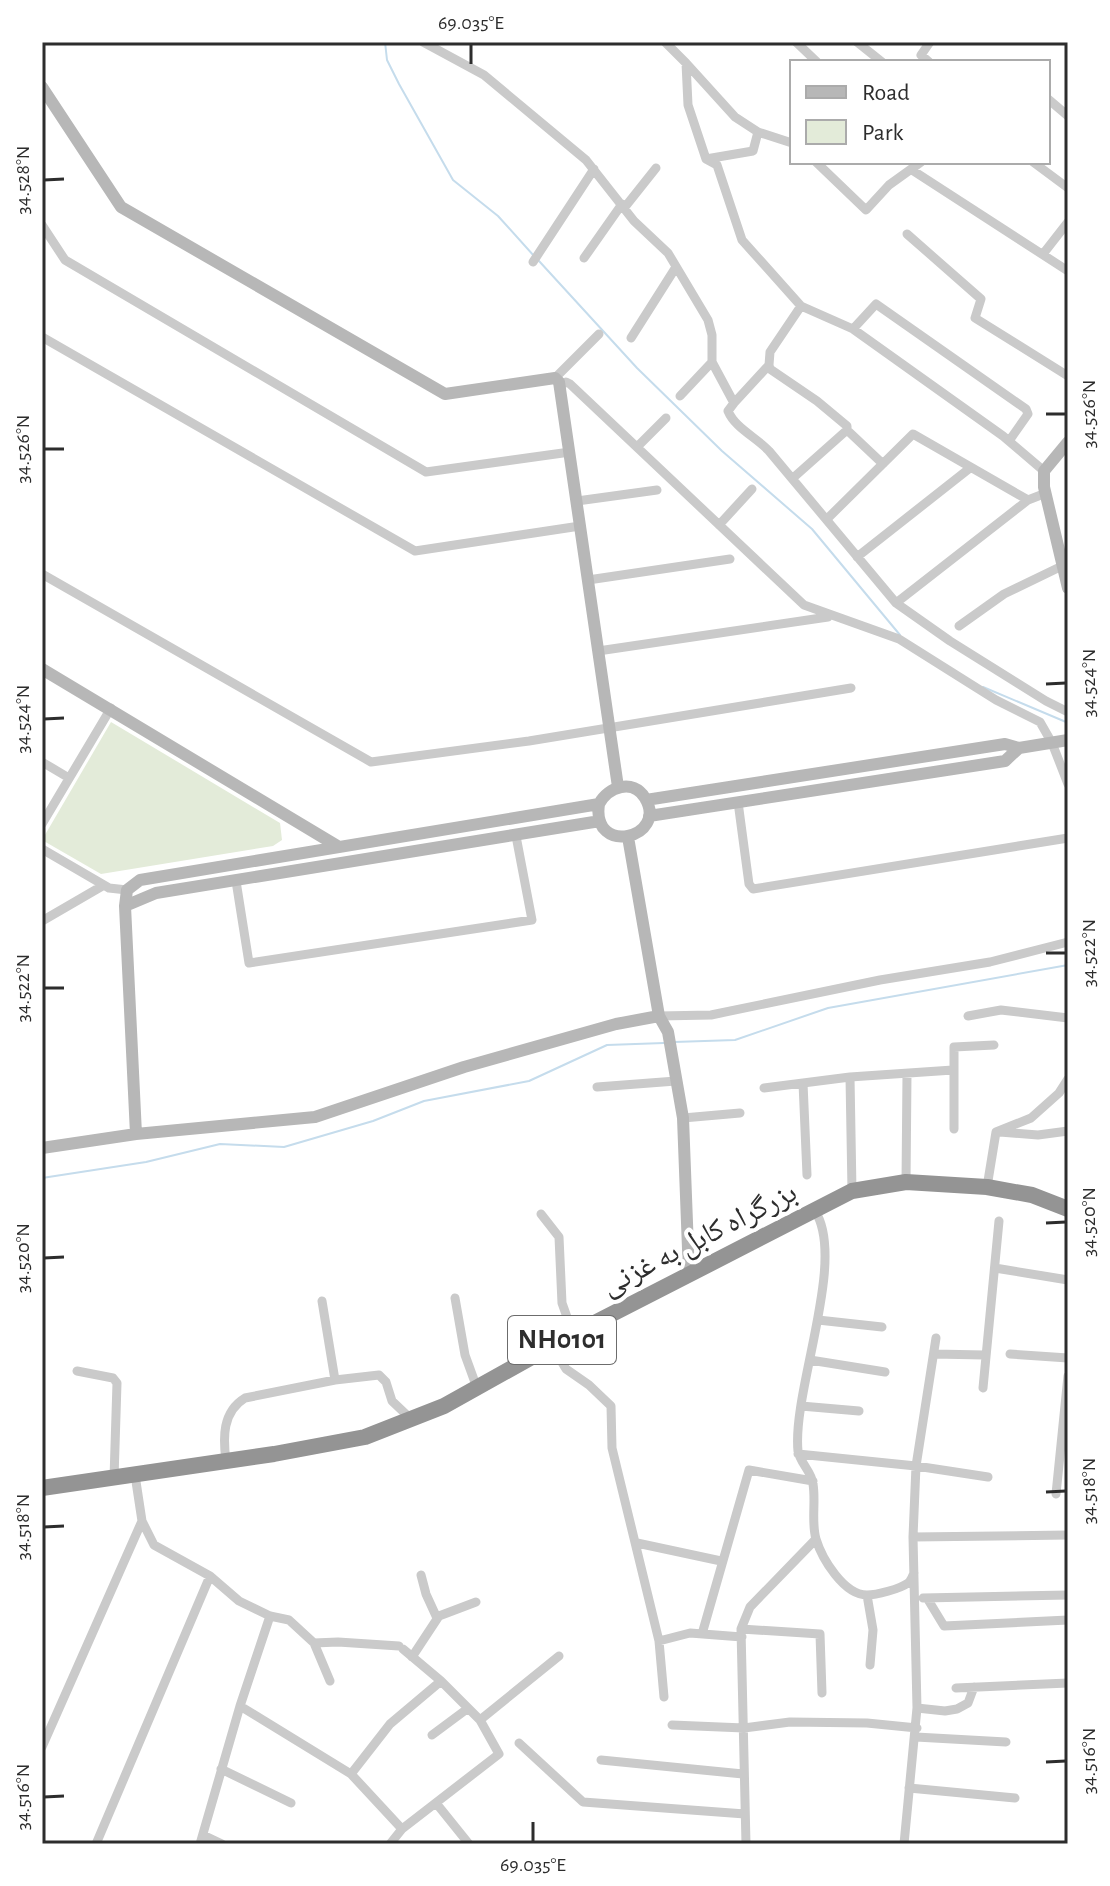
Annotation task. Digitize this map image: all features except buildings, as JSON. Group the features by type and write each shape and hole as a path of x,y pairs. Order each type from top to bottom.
{"highway":[{"name":"بزرگراه کابل به غزنی","path":"42,1488 365,1437 444,1406 573,1334 852,1191 906,1182 987,1187 1032,1195 1068,1209"}],"street":[{"path":"423,42 484,75 594,169 623,206 668,253 708,320 712,335 712,362 734,403"},
{"path":"665,42 735,117 758,132 790,142"},
{"path":"796,42 815,60"},
{"path":"857,42 880,60"},
{"path":"927,60 921,55 930,42"},
{"path":"686,63 688,105 706,159 717,165 742,240 801,306 853,329 1009,441 1044,471 1046,493 1068,588"},
{"path":"42,87 121,207 445,394 558,382 570,384 800,602 899,639 996,700 1040,722 1068,784"},
{"path":"1050,101 1068,116"},
{"path":"706,159 753,151 758,132"},
{"path":"818,164 866,210 889,185 918,164 1068,271"},
{"path":"1036,164 1068,188"},
{"path":"584,258 656,168"},
{"path":"533,262 594,169"},
{"path":"1043,254 1068,222"},
{"path":"42,225 65,260 426,472 570,452"},
{"path":"907,234 981,299 975,315 979,321 1068,376"},
{"path":"631,338 676,267"},
{"path":"853,329 876,304 1026,409 1028,414 1009,441"},
{"path":"801,306 770,352 770,369 846,424 847,430 883,464"},
{"path":"558,382 599,334"},
{"path":"42,337 415,551 580,526"},
{"path":"680,396 712,362"},
{"path":"769,365 734,403 728,411 729,415 743,431 754,436 793,478 896,603 950,641 1068,712"},
{"path":"558,382 618,787"},
{"path":"637,447 666,418"},
{"path":"793,478 847,430"},
{"path":"827,519 913,434 1028,500"},
{"path":"1044,471 1068,442"},
{"path":"857,557 970,468"},
{"path":"719,525 752,489"},
{"path":"577,501 657,490"},
{"path":"896,603 1028,500 1046,493"},
{"path":"588,580 730,559"},
{"path":"959,626 1004,594 1062,566"},
{"path":"42,574 371,762 609,728 851,688"},
{"path":"598,651 832,616"},
{"path":"42,669 339,847"},
{"path":"42,824 111,708"},
{"path":"646,800 1005,744 1019,748 1068,740"},
{"path":"649,816 1005,761 1019,748"},
{"path":"42,762 69,778"},
{"path":"618,787 635,789 646,800 649,816 642,830 628,837 611,834 600,821 599,804 603,796 618,787"},
{"path":"738,802 749,884 753,889 1068,838"},
{"path":"136,1134 125,906 127,890 140,880 599,804"},
{"path":"125,906 156,893 600,821"},
{"path":"236,881 249,963 532,920 516,836"},
{"path":"628,837 659,1016 668,1032 683,1118 689,1275"},
{"path":"42,849 104,885 127,890"},
{"path":"42,921 104,885"},
{"path":"42,1148 136,1134 315,1117 464,1067 616,1024 659,1016 711,1015 880,980 990,962 1068,942"},
{"path":"968,1016 1001,1010 1068,1018"},
{"path":"954,1129 954,1047 994,1045"},
{"path":"764,1088 850,1077 953,1070"},
{"path":"906,1182 907,1074"},
{"path":"597,1087 676,1077"},
{"path":"850,1077 852,1191"},
{"path":"996,1132 1031,1118 1059,1093 1068,1079"},
{"path":"803,1083 807,1175"},
{"path":"683,1118 740,1113"},
{"path":"996,1132 1038,1135 1068,1131"},
{"path":"987,1187 996,1132"},
{"path":"815,1211 822,1224 824,1265 818,1320 801,1406 798,1454 813,1481 816,1539 839,1582 854,1592 867,1595 907,1584 914,1573"},
{"path":"541,1214 559,1237 562,1303 573,1334"},
{"path":"983,1388 999,1221"},
{"path":"995,1268 1068,1280"},
{"path":"455,1298 465,1355 477,1388"},
{"path":"322,1301 335,1380"},
{"path":"818,1320 882,1327"},
{"path":"914,1844 904,1844 917,1708 913,1537 916,1466 936,1338"},
{"path":"552,1346 566,1369 611,1406 612,1448 659,1641 664,1697"},
{"path":"934,1354 984,1355"},
{"path":"1010,1354 1068,1358"},
{"path":"810,1360 885,1372"},
{"path":"77,1371 113,1378 117,1383 114,1478"},
{"path":"226,1461 223,1436 227,1419 240,1401 335,1380 379,1375 386,1382 392,1401 411,1419"},
{"path":"1056,1494 1068,1376"},
{"path":"801,1406 859,1411"},
{"path":"798,1454 988,1477"},
{"path":"702,1634 749,1470 813,1481"},
{"path":"135,1475 142,1521 154,1545 210,1576 239,1601 270,1616 289,1620 314,1643 330,1681"},
{"path":"42,1747 142,1521"},
{"path":"913,1537 1068,1535"},
{"path":"746,1844 742,1633 750,1607 816,1539"},
{"path":"637,1543 721,1561"},
{"path":"421,1575 437,1618"},
{"path":"96,1844 210,1576"},
{"path":"867,1595 873,1630 870,1665"},
{"path":"915,1599 1068,1595"},
{"path":"927,1598 944,1626 1068,1620"},
{"path":"412,1657 437,1618 476,1602"},
{"path":"222,1844 201,1840 270,1616"},
{"path":"659,1641 690,1633 820,1634 822,1693"},
{"path":"314,1643 401,1647 480,1720 499,1754 402,1829 395,1842"},
{"path":"480,1720 559,1656"},
{"path":"351,1774 390,1724 441,1681"},
{"path":"956,1688 1068,1683"},
{"path":"917,1708 957,1709 968,1703 974,1687"},
{"path":"240,1706 351,1774 402,1829"},
{"path":"432,1735 467,1709"},
{"path":"672,1725 744,1728 790,1722 852,1722 1006,1742"},
{"path":"519,1743 583,1802 745,1814"},
{"path":"601,1760 743,1774"},
{"path":"221,1769 291,1803"},
{"path":"909,1788 1015,1798"},
{"path":"436,1803 469,1844"}],"green space":[{"path":"111,722 280,823 282,840 273,846 101,874 42,840"}],"waterway":[{"path":"385,42 387,60 453,180 498,216 534,256"},
{"path":"539,261 637,368 722,451 812,529 900,635"},
{"path":"983,687 1066,722 1068,726"},
{"path":"674,1042 735,1040 828,1008 1068,965"},
{"path":"42,1178 146,1162 220,1144 284,1147 373,1121 424,1101 529,1081 607,1045 664,1043"}]}
